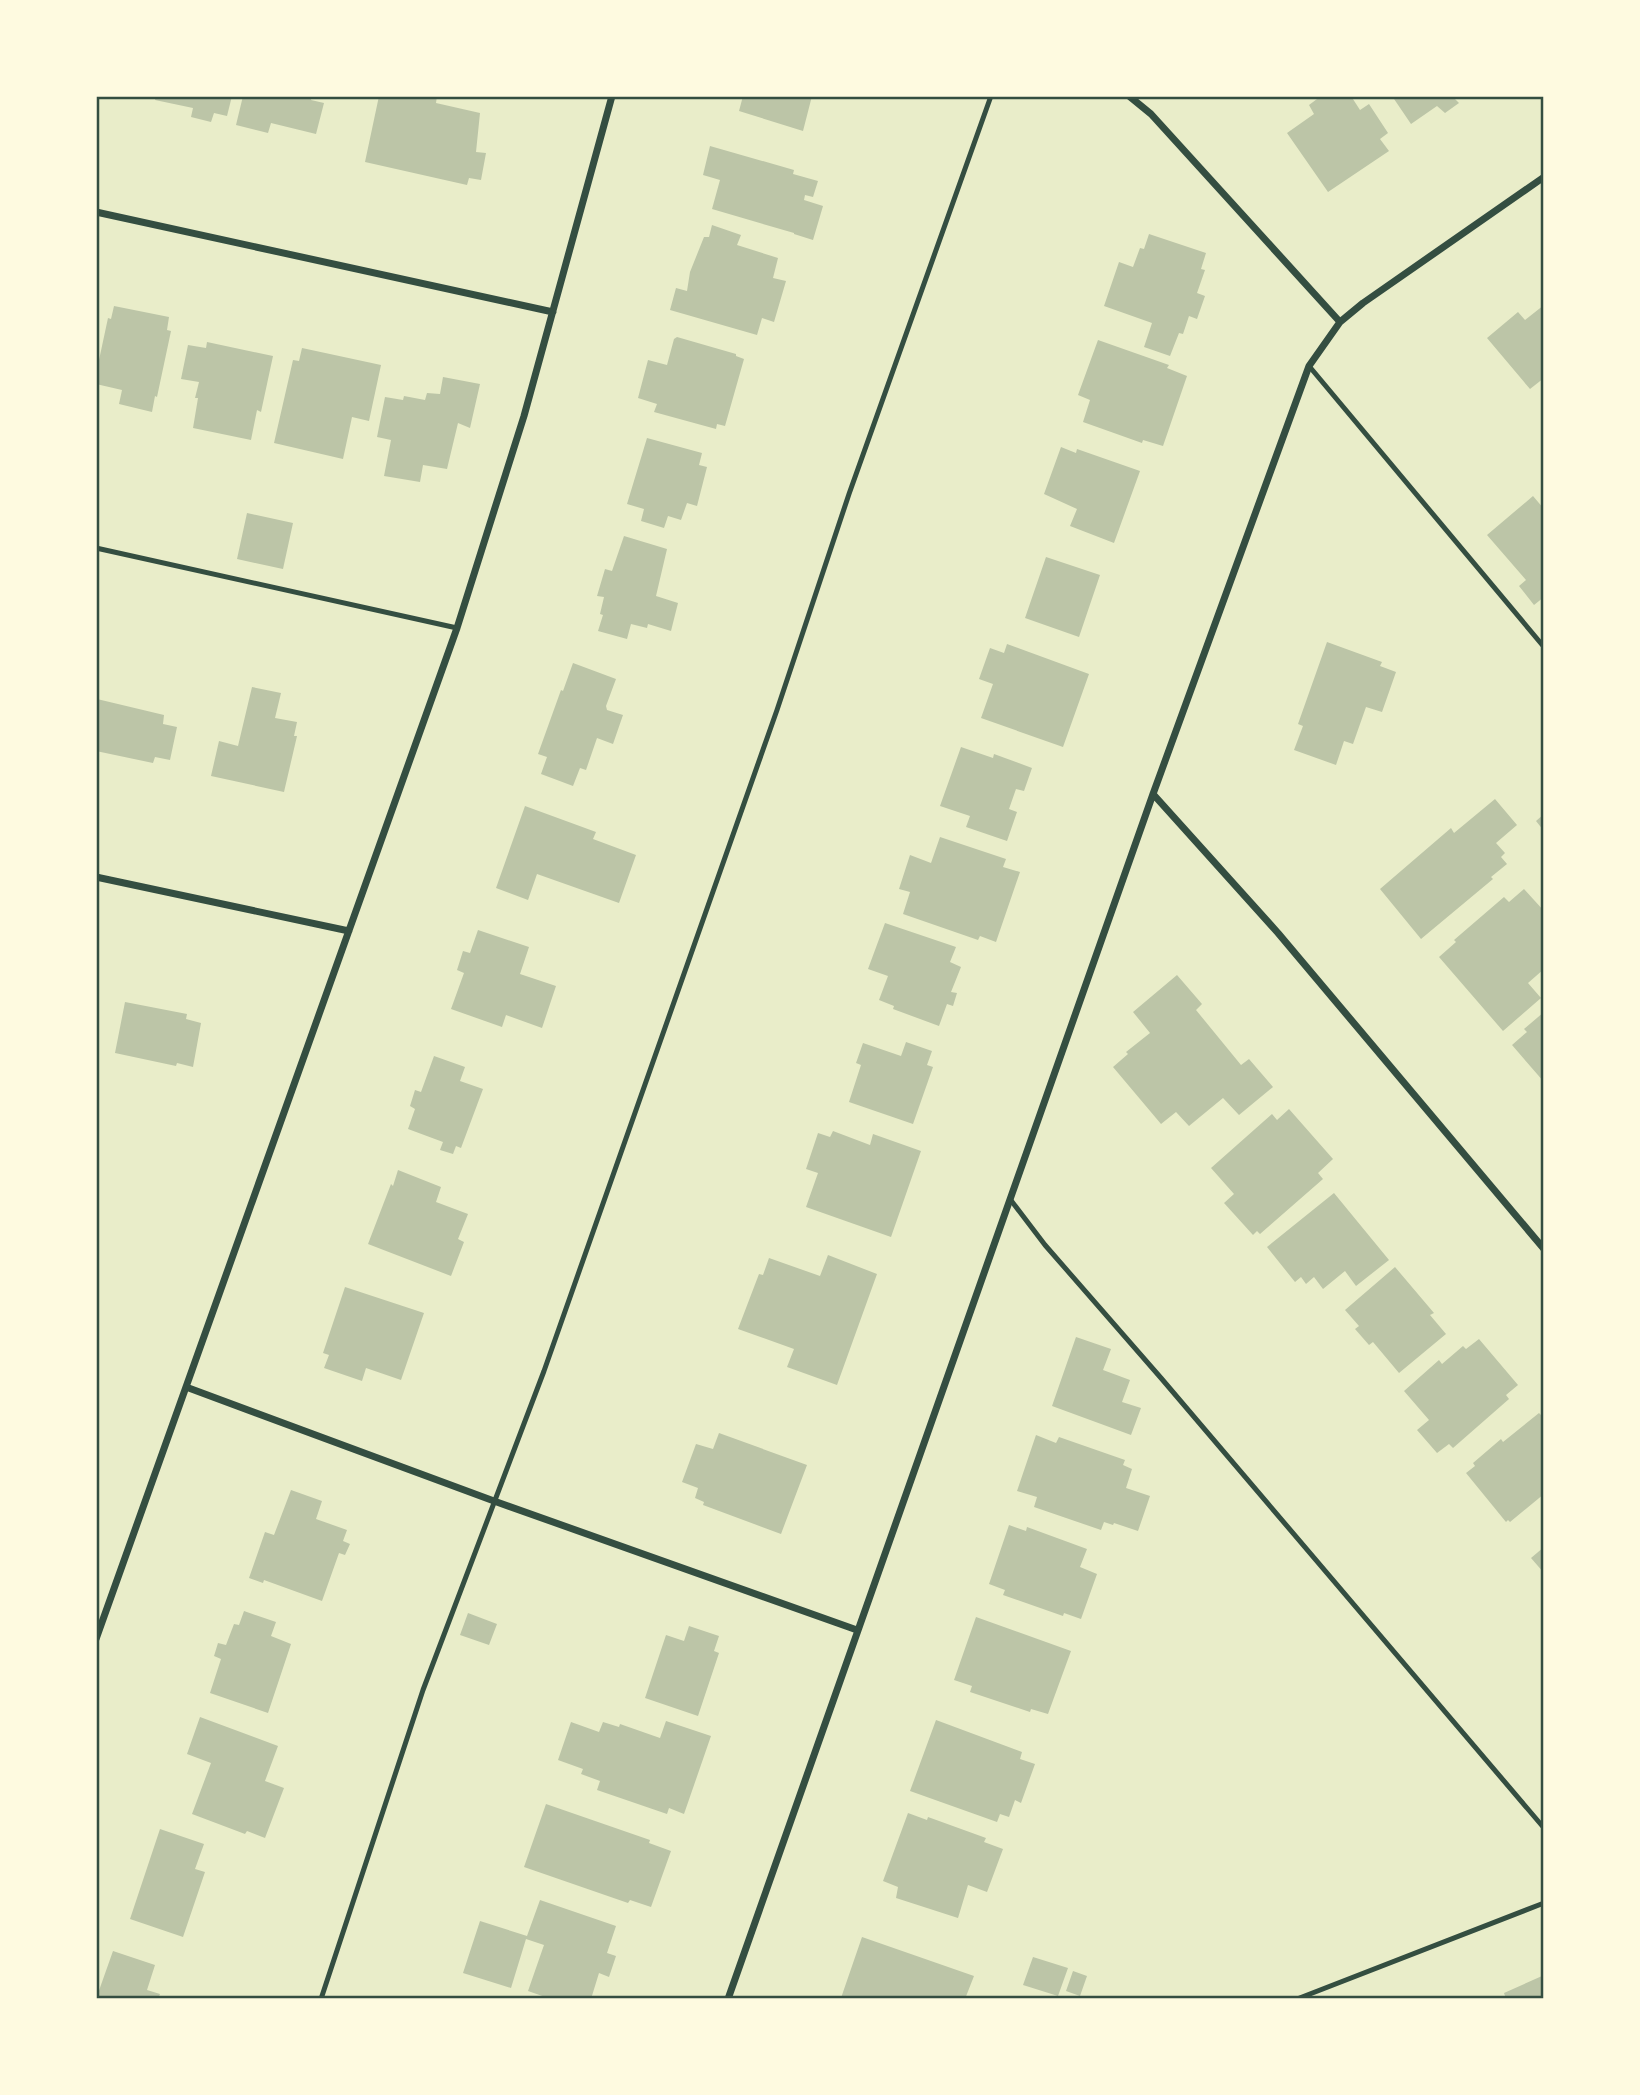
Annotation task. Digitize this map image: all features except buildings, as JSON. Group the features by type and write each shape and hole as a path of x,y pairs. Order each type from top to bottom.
{"street":[{"path":"96,1639 457,628 524,416 612,96"},
{"path":"1129,96 1152,114 1340,322"},
{"path":"728,1999 1153,794 1309,366 1340,322 1363,303 1544,177"},
{"path":"96,212 553,312"},
{"path":"1153,794 1278,933 1544,1249"},
{"path":"96,877 349,930"},
{"path":"186,1387 494,1501 857,1630"}],"lane":[{"path":"321,1999 423,1690 544,1371 777,710 849,494 991,96"},
{"path":"1309,366 1544,647"},
{"path":"96,548 457,628"},
{"path":"1010,1199 1045,1245 1544,1828"},
{"path":"1297,1999 1544,1903"}]}
